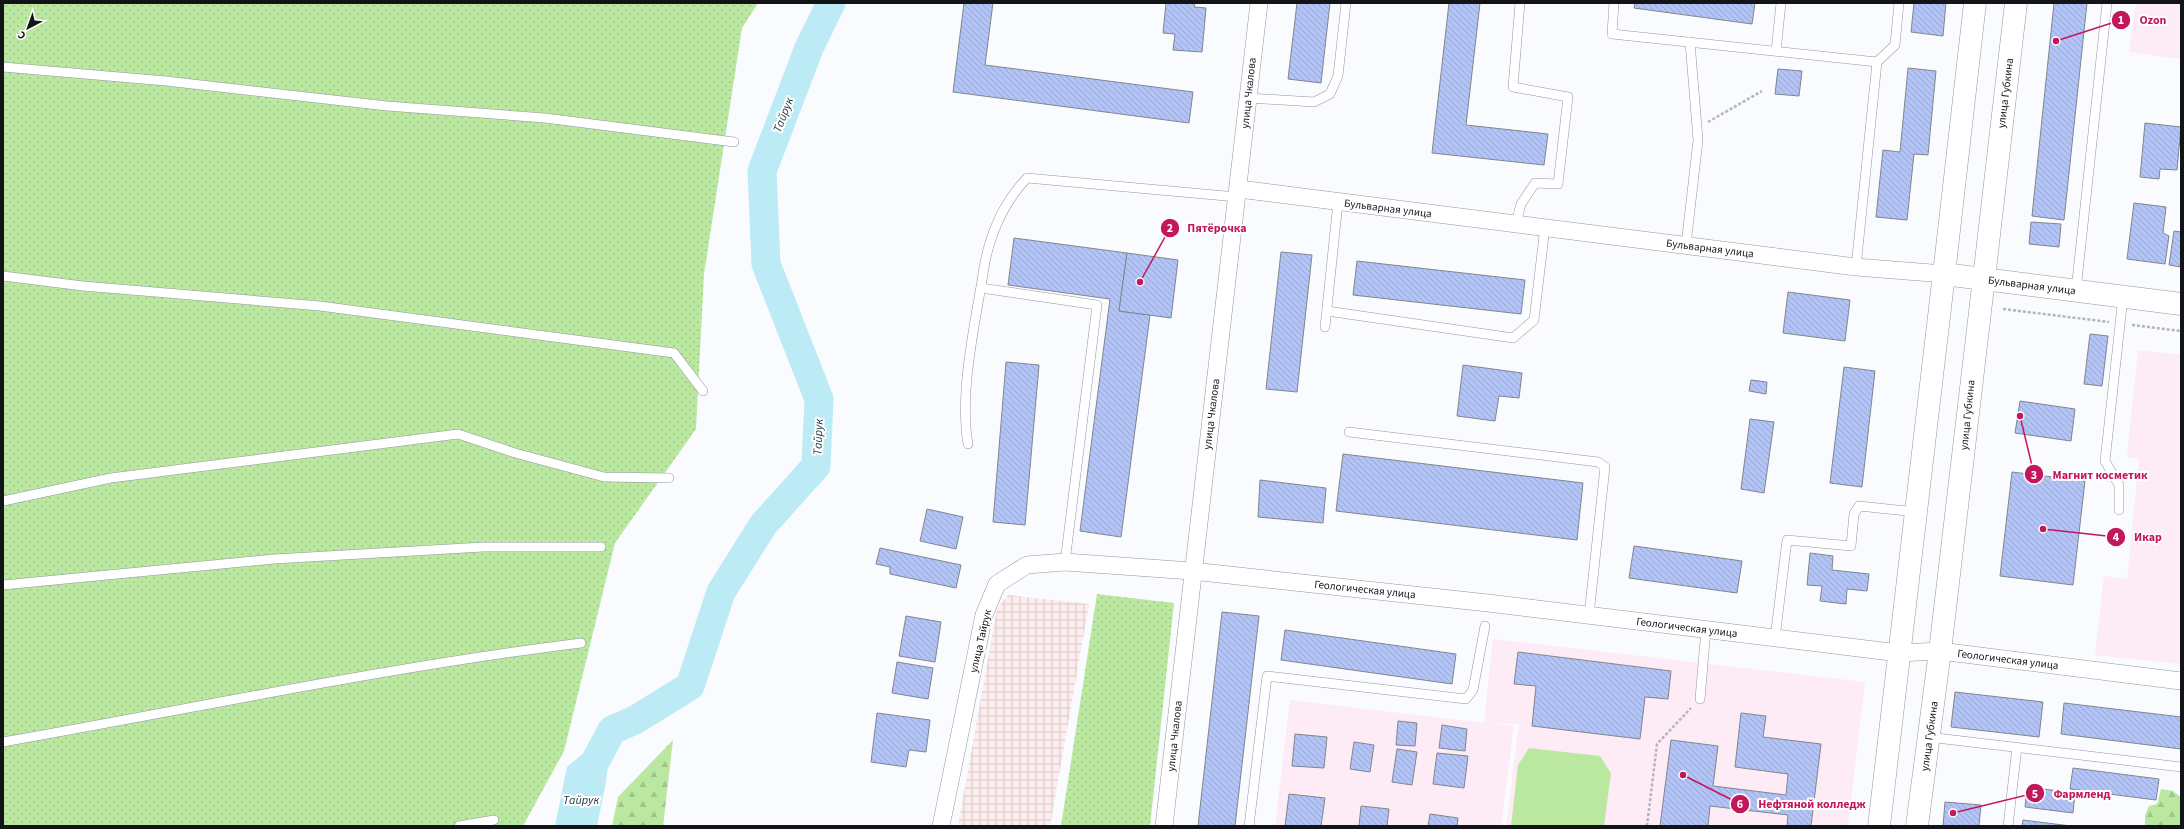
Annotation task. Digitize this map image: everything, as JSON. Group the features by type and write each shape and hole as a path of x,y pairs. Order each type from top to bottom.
{"main road":[{"path":"1879,826 1975,3"},
{"name":"улица Губкина","path":"1917,826 1940,650 2016,3"},
{"name":"Бульварная улица","path":"1944,274 2076,290 2123,298 2181,304"}],"street":[{"name":"улица Чкалова","path":"1164,826 1192,571 1238,193 1259,3"},
{"name":"Бульварная улица","path":"1238,193 1338,202 1516,223 1856,267 1944,274"},
{"name":"улица Тайрук","path":"941,826 984,615 997,584 1027,565 1065,562 1192,571"},
{"name":"Геологическая улица","path":"1192,571 1589,615 1899,653 1940,650 2181,680"}],"lane":[{"path":"1248,98 1314,102 1330,94 1338,76 1346,3"},
{"path":"1516,223 1521,204 1534,183 1558,184 1568,97 1513,87 1520,3"},
{"path":"1614,3 1612,34 1877,62"},
{"path":"1776,51 1781,3"},
{"path":"1856,267 1877,62 1895,45 1898,3"},
{"path":"2076,290 2107,3"},
{"path":"1686,245 1698,140 1690,42"},
{"path":"3,67 166,80 387,106 545,118 734,142"},
{"path":"968,444 965,424 972,338 988,247 1010,199 1027,178 1238,193"},
{"path":"1325,327 1338,202"},
{"path":"1327,311 1512,338 1534,320 1545,227"},
{"path":"3,276 83,286 320,306 674,353 703,391"},
{"path":"981,288 1097,305 1065,562"},
{"path":"2119,510 2119,485 2105,461 2123,298"},
{"path":"1349,432 1598,462 1605,467 1589,615"},
{"path":"3,501 111,478 458,434 515,453 604,477 669,478"},
{"path":"1775,638 1787,540 1851,546 1854,514 1859,506 1916,512"},
{"path":"3,585 274,559 483,547 601,547"},
{"path":"1249,826 1268,676 1466,699 1473,690 1485,626"},
{"path":"1700,699 1706,629"},
{"path":"3,742 369,674 486,655 582,643"},
{"path":"1928,738 2181,766"},
{"path":"2008,826 2017,747"},
{"path":"459,826 494,820"}],"path":[{"path":"1697,128 1762,91"},
{"path":"2003,309 2181,331"},
{"path":"1647,826 1657,744 1700,699"}],"shaded area":[{"path":"2136,3 2181,3 2181,59 2129,52"},
{"path":"2138,350 2181,355 2181,664 2095,655 2104,576 2127,579 2139,459 2127,457"},
{"path":"1008,595 1089,604 1050,826 958,826 997,609"},
{"path":"1493,639 1865,682 1848,826 1506,826 1519,724 1492,723 1514,726 1501,826 1275,826 1290,700 1484,723"}],"green space":[{"path":"3,3 758,3 742,28 704,274 696,429 615,543 564,751 523,826 3,826"},
{"path":"1097,594 1174,603 1150,826 1061,826"},
{"path":"673,740 663,826 612,826 618,797"},
{"path":"1529,748 1600,756 1611,773 1604,826 1511,826 1518,765"},
{"path":"2161,789 2173,791 2181,797 2181,826 2145,826 2145,815 2149,806 2157,804"}],"water":[{"name":"Тайрук","path":"612,730 606,782 597,826 555,826 567,767"}],"building":[{"path":"964,3 993,3 985,65 1193,92 1189,123 953,92"},
{"path":"1166,3 1195,3 1194,7 1206,8 1202,52 1173,50 1175,34 1163,33"},
{"path":"1297,3 1330,3 1321,83 1288,79"},
{"path":"1449,3 1480,3 1466,125 1548,134 1544,165 1432,153"},
{"path":"1635,3 1755,3 1752,24 1634,8"},
{"path":"1914,3 1946,3 1943,36 1911,32"},
{"path":"2054,3 2087,3 2064,220 2032,216"},
{"path":"1908,68 1936,71 1928,155 1914,154 1907,220 1876,217 1883,150 1900,152"},
{"path":"1778,69 1802,71 1799,96 1775,94"},
{"path":"2145,123 2181,127 2177,170 2160,169 2159,179 2140,177"},
{"path":"2134,203 2166,207 2163,233 2169,236 2165,264 2127,259"},
{"path":"2031,222 2061,224 2059,247 2029,244"},
{"path":"2174,231 2181,232 2181,267 2169,265"},
{"path":"1014,238 1127,253 1119,311 1150,315 1121,537 1080,531 1110,299 1008,285"},
{"path":"1281,252 1312,255 1297,392 1266,389"},
{"path":"1127,253 1178,260 1171,318 1119,311"},
{"path":"1357,261 1525,280 1521,314 1353,295"},
{"path":"1788,292 1850,300 1845,341 1783,333"},
{"path":"2090,334 2108,336 2102,386 2084,384"},
{"path":"1006,362 1039,365 1025,525 993,522"},
{"path":"1463,365 1522,373 1519,398 1499,396 1495,421 1457,416"},
{"path":"1844,367 1875,371 1862,487 1830,483"},
{"path":"1751,380 1767,382 1766,394 1749,391"},
{"path":"2020,401 2075,409 2071,441 2015,433"},
{"path":"1750,419 1774,422 1764,493 1741,489"},
{"path":"1343,454 1583,483 1577,540 1336,511"},
{"path":"2012,472 2085,481 2073,585 2000,576"},
{"path":"1260,480 1326,488 1323,523 1258,517"},
{"path":"927,509 963,517 956,549 920,541"},
{"path":"1634,546 1742,561 1737,593 1629,578"},
{"path":"880,548 961,565 956,588 890,574 890,567 876,564"},
{"path":"1810,553 1833,556 1832,570 1869,574 1867,591 1847,589 1846,604 1820,601 1822,586 1807,585"},
{"path":"1222,612 1259,616 1235,826 1198,826"},
{"path":"906,616 941,622 935,662 899,656"},
{"path":"1285,630 1456,654 1452,684 1281,660"},
{"path":"1518,652 1671,671 1668,699 1645,697 1640,739 1532,726 1536,686 1514,684"},
{"path":"897,662 933,668 928,699 892,693"},
{"path":"1955,692 2043,702 2039,737 1951,727"},
{"path":"2064,703 2181,717 2181,749 2061,734"},
{"path":"877,713 930,720 926,752 909,750 906,767 871,762"},
{"path":"1741,713 1766,716 1763,737 1821,744 1811,826 1787,826 1788,815 1710,806 1708,826 1660,826 1671,740 1718,746 1713,786 1786,795 1788,774 1735,767"},
{"path":"1398,721 1417,723 1415,746 1396,745"},
{"path":"1442,725 1467,729 1465,751 1439,748"},
{"path":"1295,734 1327,737 1324,768 1292,766"},
{"path":"1354,742 1374,745 1370,772 1350,769"},
{"path":"1397,749 1417,752 1412,785 1392,782"},
{"path":"1437,753 1468,756 1464,788 1433,784"},
{"path":"2073,768 2159,779 2156,800 2070,789"},
{"path":"2027,787 2075,793 2073,813 2025,807"},
{"path":"1289,794 1325,798 1321,826 1285,826"},
{"path":"1945,802 1981,805 1979,826 1943,826"},
{"path":"1361,806 1389,809 1387,826 1359,826"},
{"path":"1430,814 1458,818 1457,826 1428,826"},
{"path":"2023,820 2071,826 2022,826"}],"waterway":[{"name":"Тайрук","path":"571,826 579,792 612,730 635,720 690,686 721,592 763,525 816,466 819,399 766,264 762,171 809,48 831,3"}],"place":[{"name":"Ozon","path":"2056,41"},
{"name":"Пятёрочка","path":"1140,282"},
{"name":"Магнит косметик","path":"2020,416"},
{"name":"Икар","path":"2043,529"},
{"name":"Нефтяной колледж","path":"1683,775"},
{"name":"Фармленд","path":"1953,813"}]}
